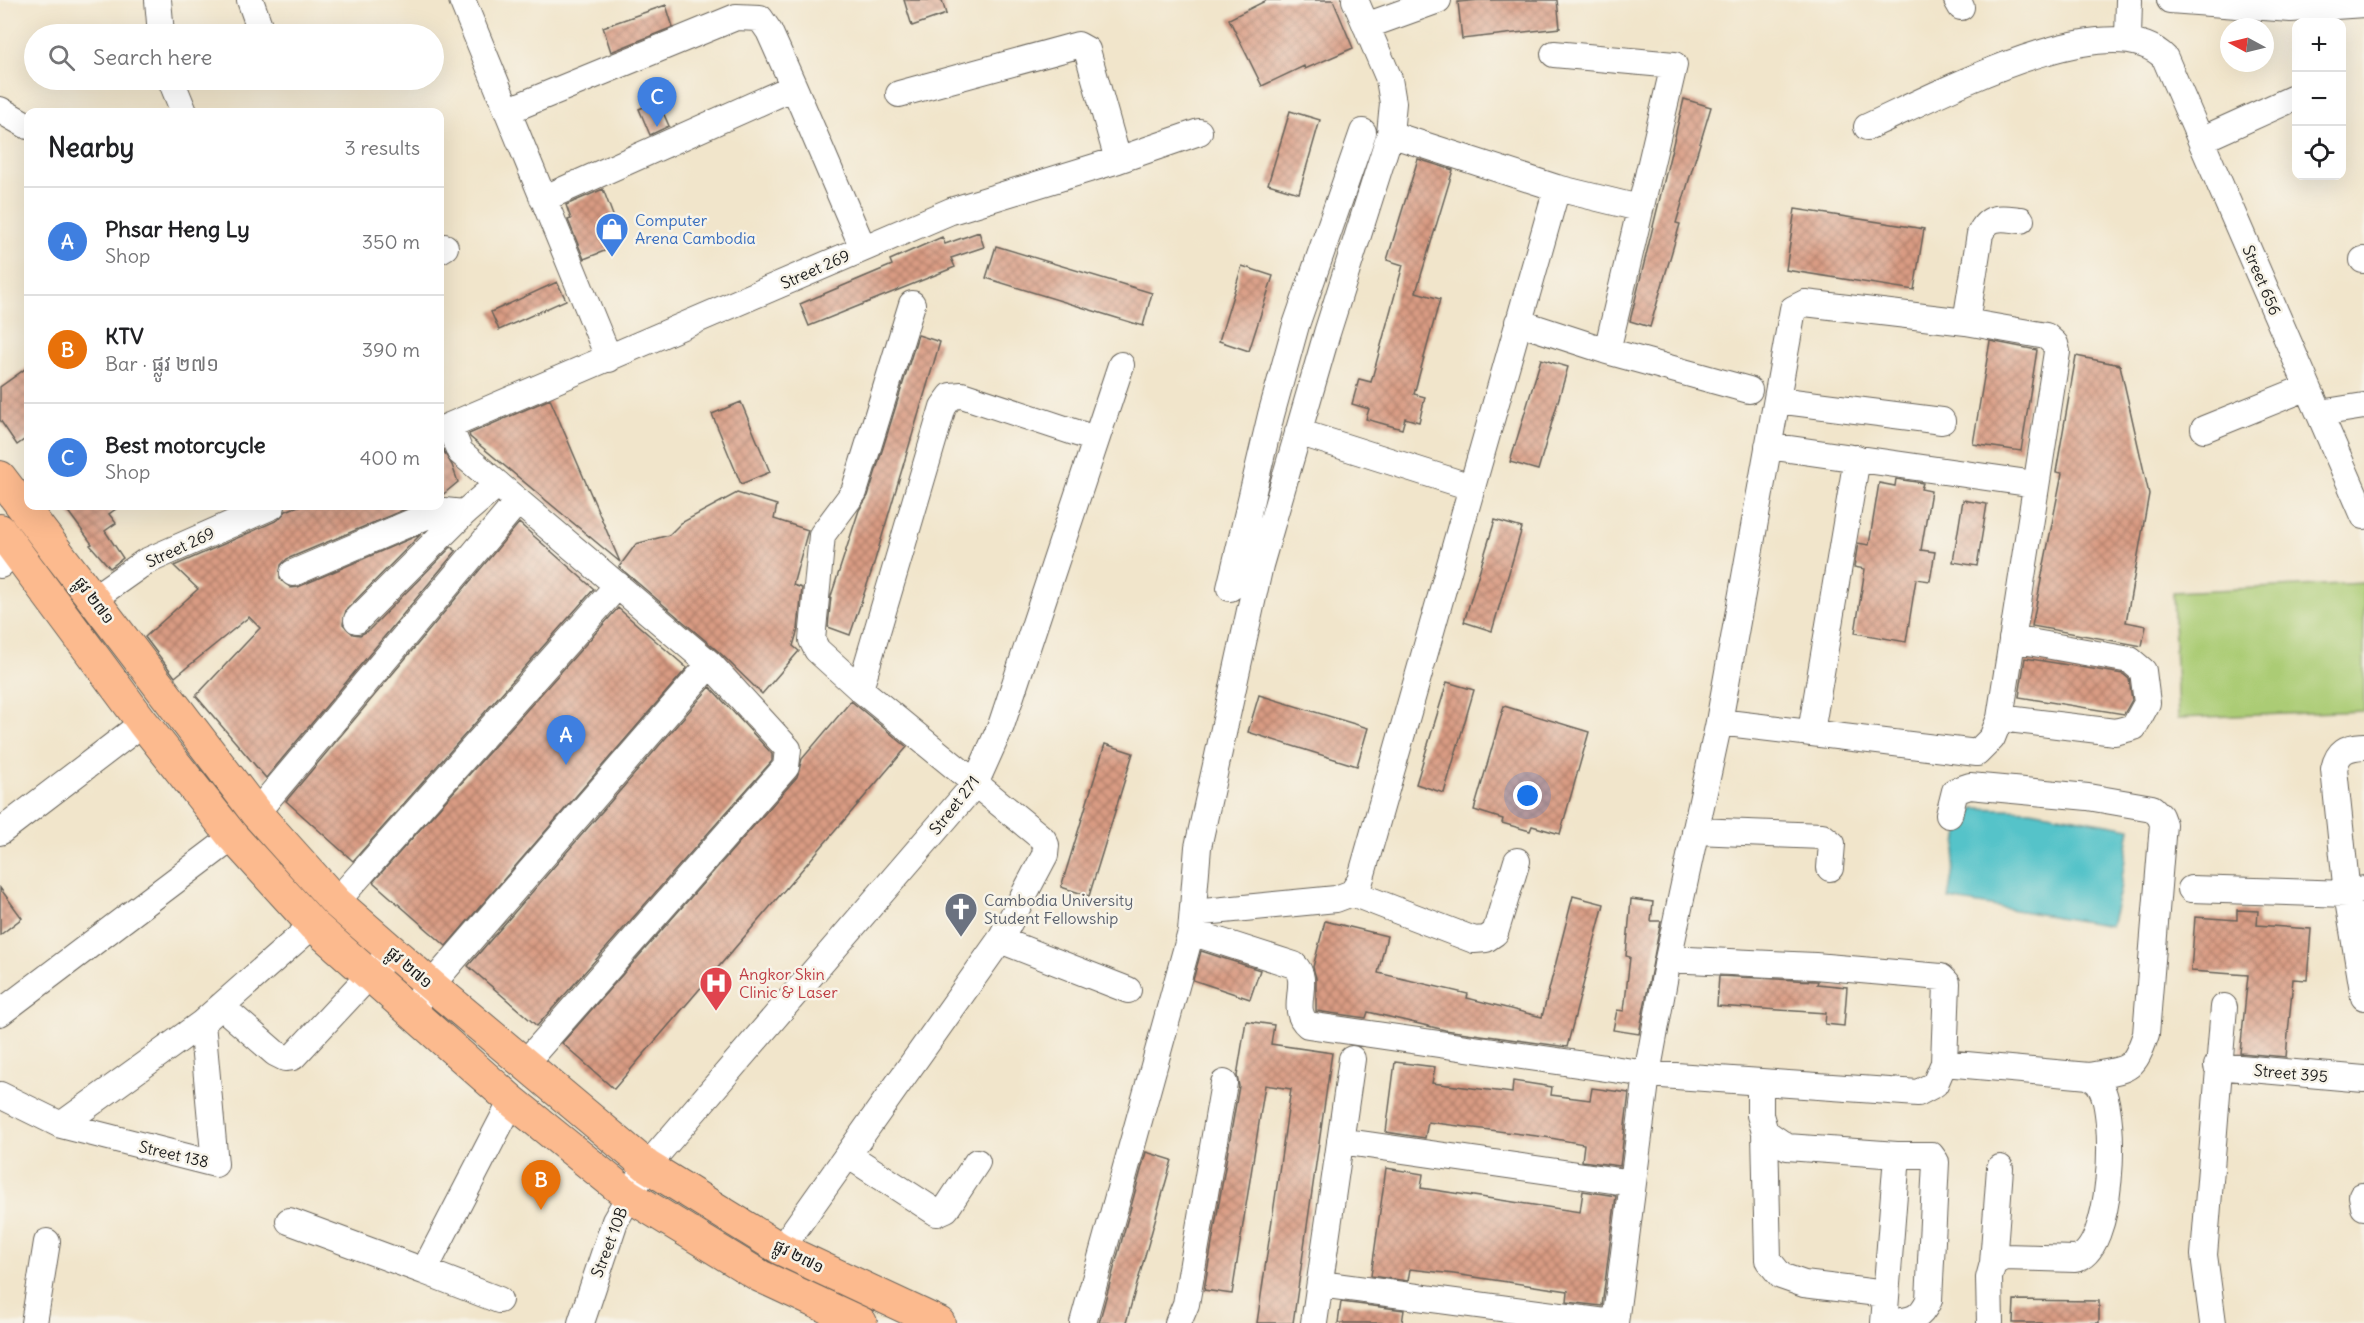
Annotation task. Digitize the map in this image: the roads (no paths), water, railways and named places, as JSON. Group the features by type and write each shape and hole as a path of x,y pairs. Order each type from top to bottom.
{"main road":[{"name":"ផ្លូវ ២៧១","path":"0,477 24,508"},
{"name":"ផ្លូវ ២៧១","path":"26,510 256,813 336,902 646,1166 781,1249 939,1323"},
{"name":"ផ្លូវ ២៧១","path":"5,548 233,837 313,925 512,1101 628,1195 760,1276 861,1323"}],"street":[{"path":"158,0 160,24"},
{"path":"250,0 258,24"},
{"path":"462,0 609,359"},
{"path":"1083,1323 1192,922 1198,847 1215,765 1244,648 1260,565 1327,333 1390,134 1393,103 1389,79 1355,0"},
{"path":"1366,26 1438,0"},
{"path":"1867,127 1993,68 2071,45 2128,38 2129,0"},
{"path":"2170,0 2289,5 2364,4"},
{"path":"507,111 736,18 753,16 760,18 769,31 863,248"},
{"name":"Street 656","path":"2128,38 2155,47 2165,58 2363,511"},
{"path":"899,94 1067,46 1078,45 1087,50 1118,160"},
{"path":"1554,54 1674,65 1607,351"},
{"path":"543,199 794,87"},
{"path":"175,90 182,108"},
{"path":"2201,140 2292,99"},
{"path":"0,110 24,124"},
{"name":"Street 269","path":"444,428 951,211 1118,160 1199,132"},
{"path":"1230,588 1271,415 1296,325 1363,132"},
{"path":"1390,134 1557,188 1639,208"},
{"path":"1192,922 1336,899 1352,893 1360,881 1557,188"},
{"path":"1966,322 1980,234 1984,223 1993,218 2021,220"},
{"path":"1320,1284 1614,1323 1647,1074 1668,959 1719,722 1793,309 1805,303 1966,322 2030,331 2046,336 2055,344 2057,352 2000,718 1992,738 1977,753 1719,722"},
{"path":"781,1249 1000,940 1045,855 1046,844 860,689 817,650 812,640 822,534 854,492 912,304"},
{"path":"1518,322 1607,351 1749,390"},
{"path":"1296,325 1327,333"},
{"name":"Street 271","path":"646,1166 975,784 1001,726 1121,365"},
{"path":"2204,429 2308,387"},
{"path":"860,689 943,407 951,396 962,395 1095,439"},
{"path":"1777,400 1942,421"},
{"path":"2320,413 2364,406"},
{"path":"444,428 460,452 710,664 788,749 786,767 525,1063"},
{"path":"1298,432 1471,487"},
{"path":"1768,446 2035,484"},
{"path":"1811,732 1857,458"},
{"path":"357,620 464,513 498,484"},
{"path":"256,813 518,501"},
{"name":"Street 269","path":"94,598 145,562 258,510"},
{"path":"293,573 424,517 444,511 464,513"},
{"path":"336,902 618,585"},
{"path":"2000,718 2115,732 2134,727 2147,703 2143,671 2130,660 2012,639"},
{"path":"409,1010 710,664"},
{"path":"0,832 143,723"},
{"path":"2364,746 2343,750 2337,755 2334,769 2356,891 2364,997"},
{"path":"1944,1063 2090,1076 2127,1069 2138,1058 2146,1034 2163,824 2160,816 2152,808 2099,799 1970,786 1955,791 1948,815"},
{"path":"1695,831 1822,836 1832,844 1830,868"},
{"path":"0,1012 233,837"},
{"path":"1352,893 1474,940 1486,939 1495,933 1517,861"},
{"path":"2191,889 2356,891"},
{"path":"1192,922 1294,965 1301,975 1298,1010 1301,1020 1308,1025 1647,1074 1917,1093 1935,1084 1944,1063 1947,983 1941,977 1815,966 1668,959"},
{"path":"61,1125 212,1015 313,925"},
{"path":"1000,940 1128,990"},
{"path":"212,1015 275,1053 285,1058 293,1057 392,951"},
{"path":"2213,1323 2204,1255 2217,1066 2224,1007"},
{"name":"Street 138","path":"0,1095 61,1125 215,1164 212,1015"},
{"path":"1314,1323 1352,1059"},
{"name":"Street 395","path":"2217,1066 2364,1079"},
{"path":"1993,1263 2004,1257 2075,1259 2083,1258 2089,1252 2103,1216 2110,1184 2110,1129 2101,1086 2090,1076"},
{"path":"1760,1082 1760,1115 1766,1132 1768,1260 1781,1276 1804,1284 1886,1294"},
{"path":"1178,1323 1186,1304 1224,1083"},
{"path":"424,1271 512,1101"},
{"path":"1766,1132 1787,1147 1897,1155 1923,1153 1931,1155 1936,1162 1929,1300 1923,1314 1916,1319 1884,1323 1897,1155"},
{"path":"1340,1141 1633,1183"},
{"path":"848,1155 937,1213 946,1209 977,1162"},
{"name":"Street 10B","path":"581,1323 615,1221 646,1166"},
{"path":"1990,1323 1989,1278 1993,1263 2000,1168"},
{"path":"290,1221 499,1300"},
{"path":"34,1323 46,1242"}],"water":[{"path":"1975,808 2031,810 2130,828 2120,890 2111,926 1948,899 1960,826"}],"place":[{"name":"Best motorcycle","path":"657,127"},
{"name":"Computer Arena Cambodia","path":"612,258"},
{"name":"Phsar Heng Ly","path":"566,765"},
{"name":"Cambodia University Student Fellowship","path":"961,938"},
{"name":"Angkor Skin Clinic & Laser","path":"716,1012"},
{"name":"KTV","path":"541,1210"}]}
